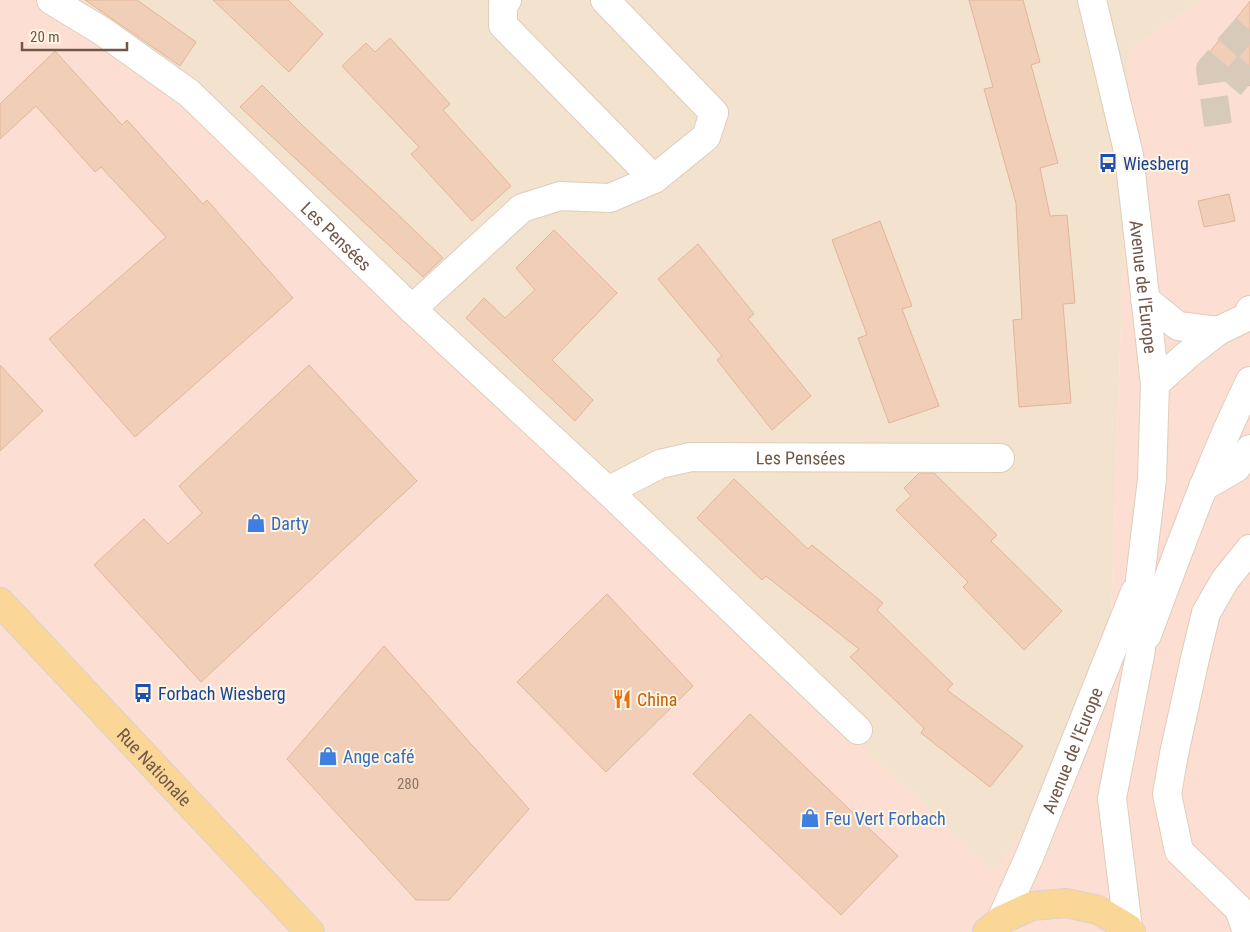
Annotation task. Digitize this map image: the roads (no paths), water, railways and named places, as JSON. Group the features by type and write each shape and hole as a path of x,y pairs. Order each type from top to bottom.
{"main road":[{"name":"Rue Nationale","path":"0,602 310,932"},
{"path":"994,926 1032,906 1066,902 1098,910 1130,930"}],"street":[{"name":"Les Pensées","path":"52,0 102,31 189,93 412,308 608,491 858,730"},
{"path":"507,0 504,4 503,25 654,179"},
{"path":"412,308 522,208 560,196 610,198 654,179 706,137 714,112 604,0"},
{"name":"Avenue de l'Europe","path":"1092,0 1130,155 1155,384 1152,480 1140,579 1141,650 1112,798 1130,930"},
{"path":"1145,299 1178,326 1218,331"},
{"path":"1155,384 1218,331 1247,317 1250,310"},
{"path":"1141,650 1203,487 1250,382"},
{"path":"1203,487 1236,468 1250,449"},
{"name":"Les Pensées","path":"608,491 660,464 692,457 1000,458"},
{"path":"1247,932 1239,909 1178,851 1167,794 1206,613 1225,580 1250,549"},
{"name":"Avenue de l'Europe","path":"994,926 1030,856 1140,579"}],"tunnel":[{"path":"1218,125 1210,69 1250,23"},
{"path":"1230,86 1250,63"}],"place":[{"name":"Wiesberg","path":"1108,163"},
{"name":"Darty","path":"256,523"},
{"name":"Forbach Wiesberg","path":"143,693"},
{"name":"China","path":"622,699"},
{"name":"Ange café","path":"328,756"},
{"name":"Feu Vert Forbach","path":"810,818"}]}
